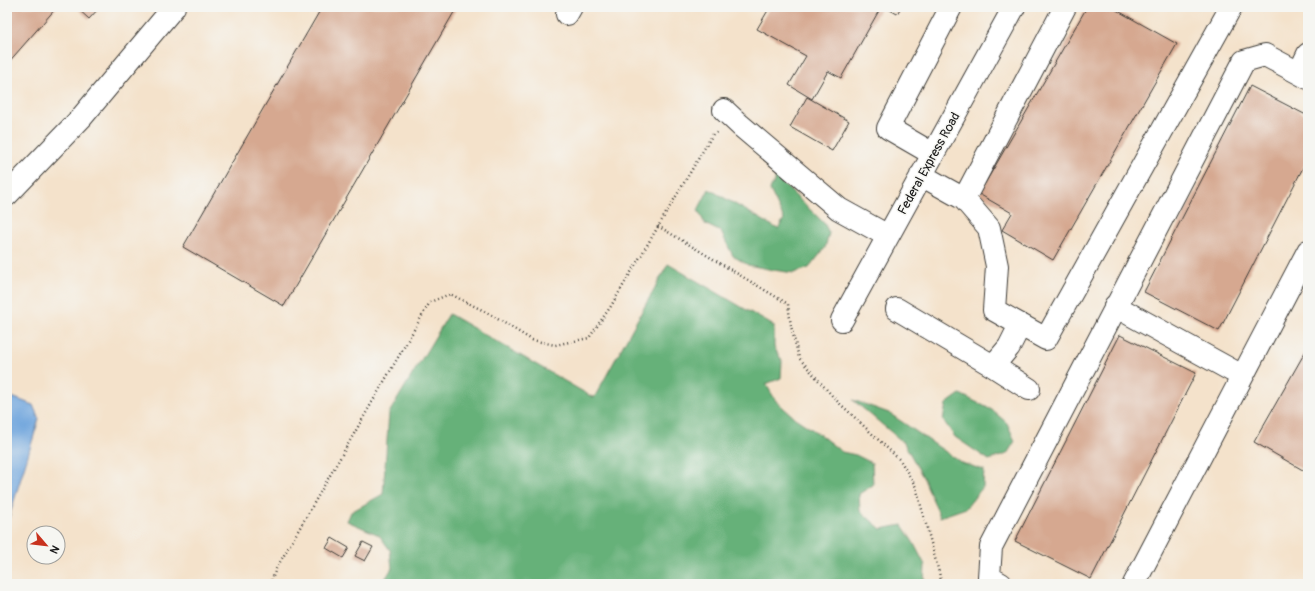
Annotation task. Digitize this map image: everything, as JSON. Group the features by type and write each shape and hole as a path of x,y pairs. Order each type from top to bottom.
{"street":[{"path":"7,196 81,118 174,7"},
{"path":"933,154 888,128 951,7"},
{"name":"Federal Express Road","path":"842,320 1014,7"},
{"path":"964,199 1064,7"},
{"path":"921,175 964,199 989,228 996,266 994,310 1046,339 1231,7"},
{"path":"1001,584 989,577 991,547 1115,306 1244,61 1265,55 1305,69"},
{"path":"724,110 839,209 888,236"},
{"path":"1134,584 1308,251"},
{"path":"1115,306 1242,376"},
{"path":"897,309 1030,389"},
{"path":"993,366 1009,347 1020,325"}],"path":[{"path":"270,584 276,569 430,302 450,294 488,313 532,340 555,345 589,338 611,306 713,134 740,125"},
{"path":"658,226 788,304 790,326 799,358 836,399 900,460 916,487 942,584"}],"green space":[{"path":"776,177 824,223 829,233 825,248 809,268 794,273 748,265 733,256 721,232 705,224 698,210 709,189 778,229 784,219 770,190"},
{"path":"668,264 774,326 774,347 782,361 781,378 766,384 776,401 795,418 842,452 856,455 872,463 873,485 859,494 860,511 881,529 902,525 925,565 924,584 382,584 392,568 390,550 379,535 347,521 351,512 383,494 389,413 449,314 594,398"},
{"path":"960,394 992,410 1007,423 1015,441 1007,454 989,460 955,437 943,420 946,404"},
{"path":"853,400 889,413 962,463 984,470 983,487 966,508 940,517 924,479 904,443"}],"water":[{"path":"7,395 33,405 39,419 7,524"}],"building":[{"path":"7,7 57,7 7,64"},
{"path":"76,7 100,7 89,19"},
{"path":"322,7 457,7 284,306 183,247"},
{"path":"770,7 881,7 841,78 828,71 812,99 789,85 806,56 757,29"},
{"path":"885,7 901,7 897,14"},
{"path":"1087,7 1111,7 1177,44 1053,260 1002,230 1012,213 979,194"},
{"path":"1250,86 1308,116 1308,158 1219,331 1144,292"},
{"path":"807,97 849,121 832,151 790,127"},
{"path":"1120,335 1196,373 1091,579 1015,541"},
{"path":"1308,347 1308,473 1254,442"},
{"path":"332,538 349,548 343,558 326,548"},
{"path":"363,542 373,547 365,561 355,556"}]}
